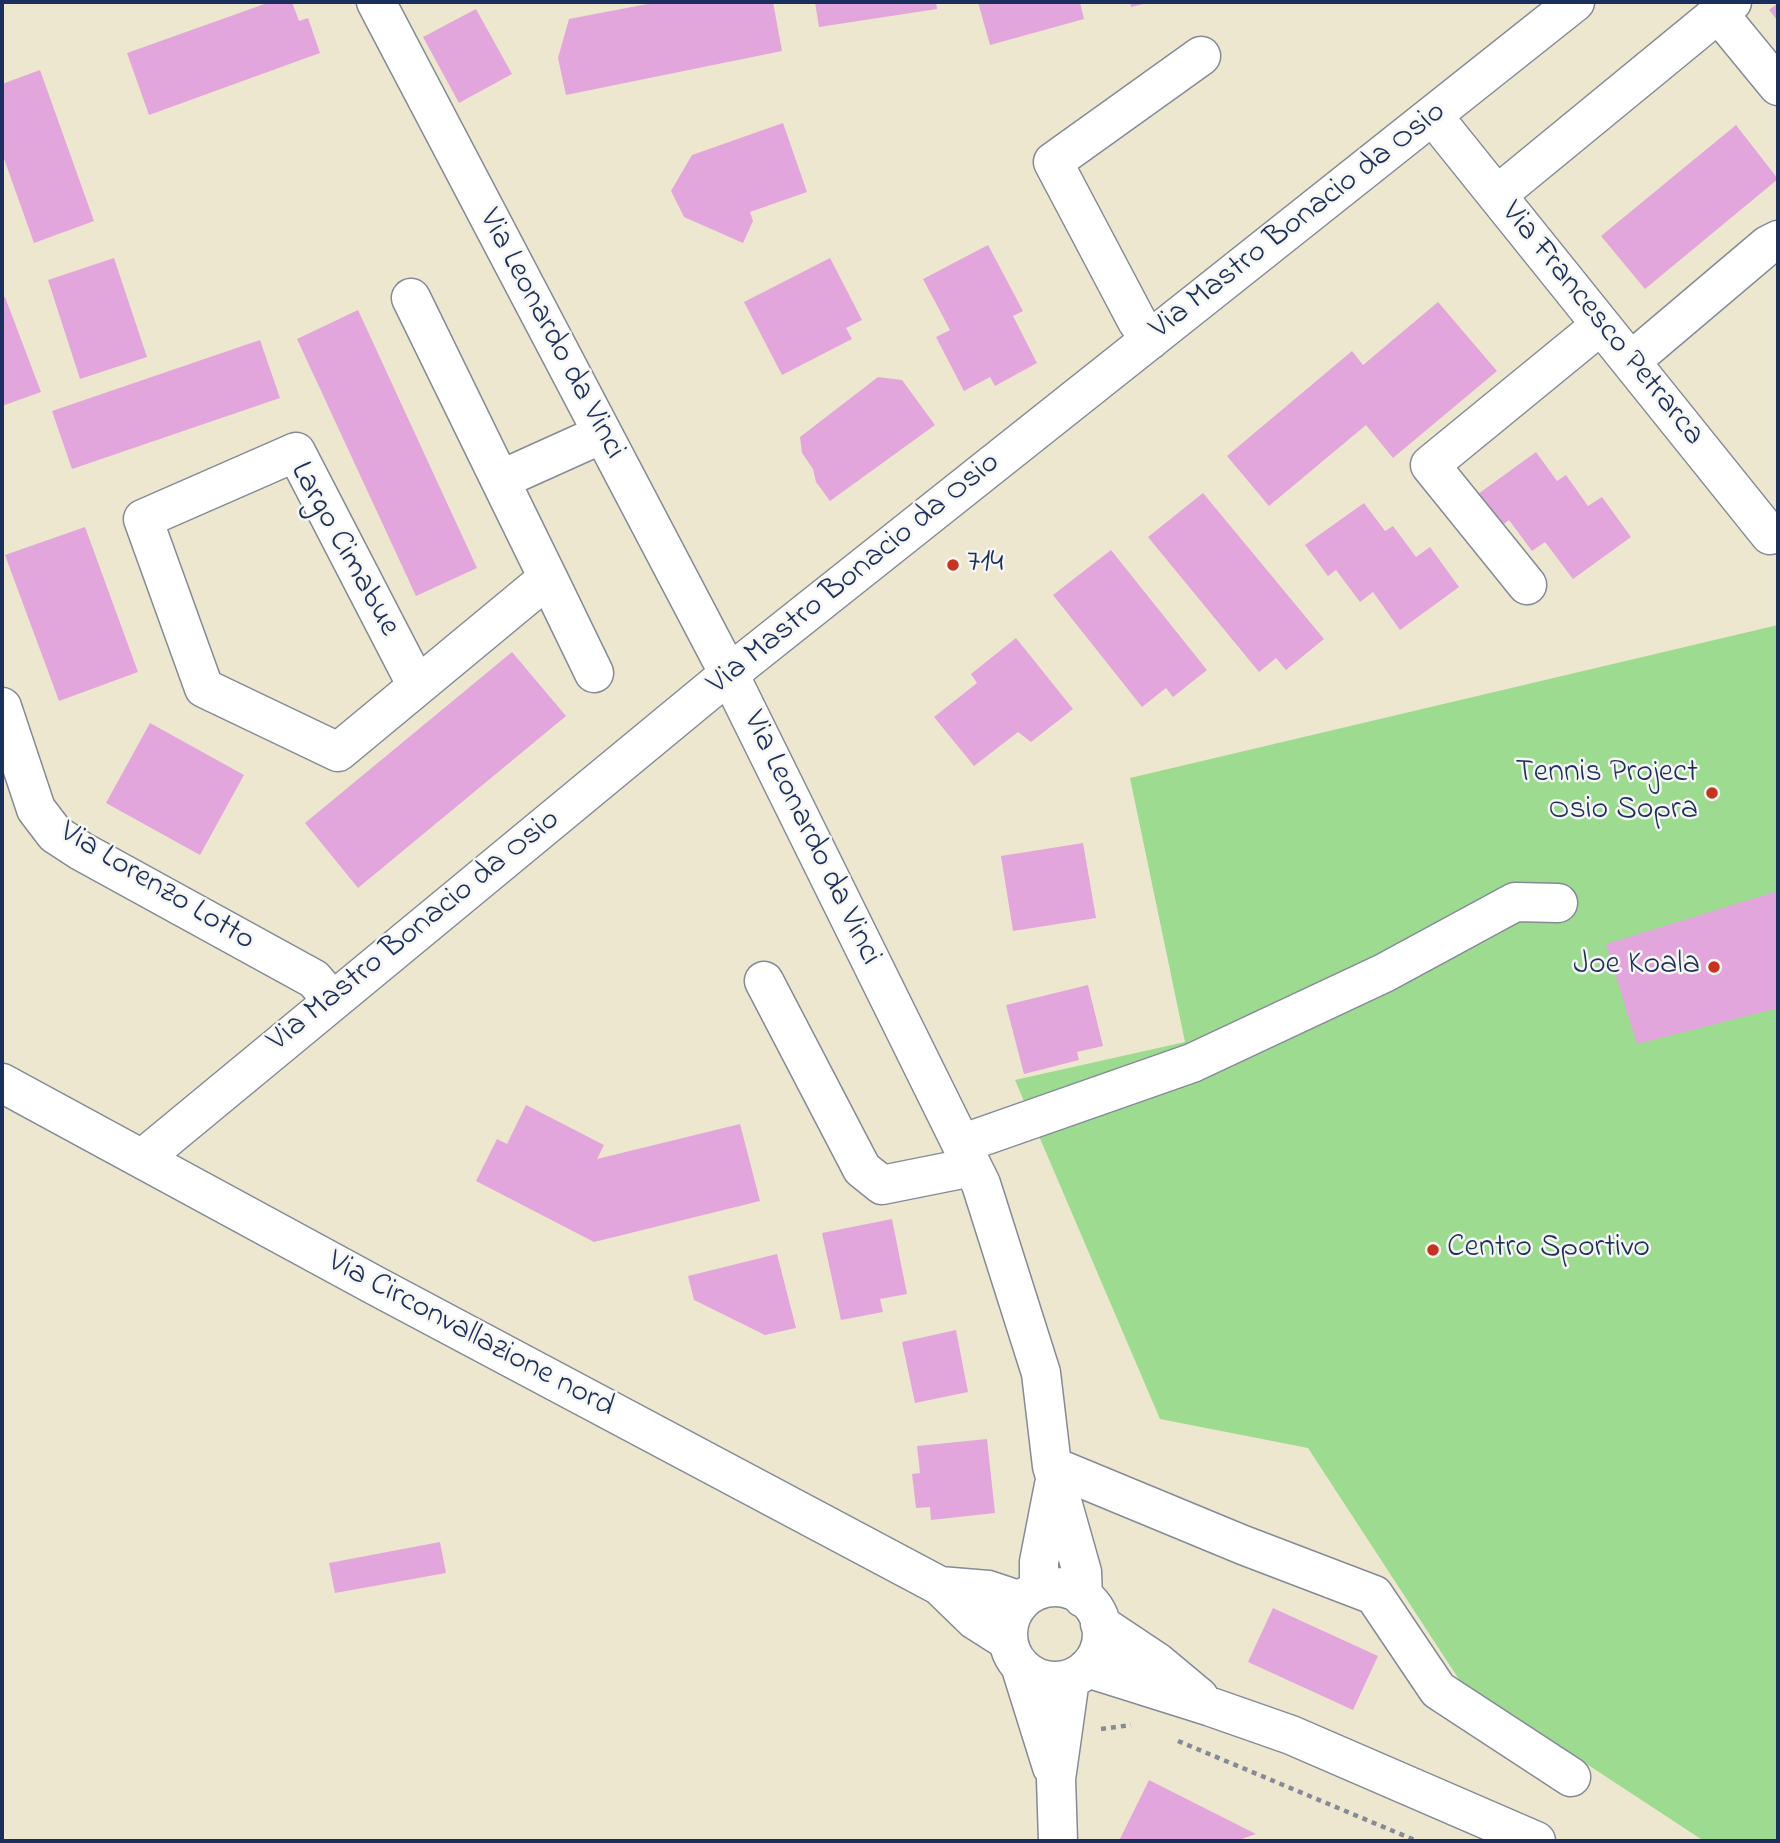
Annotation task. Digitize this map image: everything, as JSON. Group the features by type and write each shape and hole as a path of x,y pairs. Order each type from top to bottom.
{"street":[{"name":"Via Leonardo da Vinci","path":"376,2 729,674 981,1184 1041,1373 1054,1473 1092,1611"},
{"name":"Via Mastro Bonacio da Osio","path":"143,1158 729,674 1575,2"},
{"path":"1496,195 1725,8 1778,86"},
{"path":"1150,340 1137,321 1053,162 1201,55"},
{"name":"Via Francesco Petrarca","path":"1433,116 1770,534"},
{"path":"1631,361 1768,245 1778,240"},
{"path":"411,298 594,673"},
{"path":"1527,586 1430,465 1601,325"},
{"path":"500,480 602,434"},
{"name":"Largo Cimabue","path":"417,686 296,452 143,519 204,688 338,752 548,578"},
{"name":"Via Lorenzo Lotto","path":"2,707 36,809 55,834 314,979 332,1000"},
{"path":"764,981 862,1169 882,1185 967,1156 1192,1063 1384,973 1516,902 1558,904"},
{"name":"Via Circonvallazione nord","path":"2,1083 376,1286 940,1586 1044,1681 1057,1682 1079,1674 1211,1707 1291,1735 1536,1841"},
{"name":"Via Leonardo da Vinci","path":"1030,1596 1039,1562 1054,1473"},
{"path":"1054,1473 1374,1595 1438,1690 1571,1777"},
{"name":"Via Circonvallazione nord","path":"940,1586 1030,1596 1055,1587 1070,1590 1092,1611 1211,1707"},
{"path":"1030,1596 1013,1613 1008,1627 1056,1779"},
{"path":"1058,1841 1056,1779 1079,1674 1097,1655 1101,1640 1092,1611"}],"green space":[{"name":"Centro Sportivo","path":"1778,625 1778,1841 1704,1841 1460,1681 1308,1448 1160,1419 1015,1080 1185,1042 1130,778"}],"building":[{"path":"270,2 292,2 299,21 308,18 320,53 149,115 127,53"},
{"path":"658,2 773,2 782,51 566,95 558,58 569,19"},
{"path":"815,2 936,2 937,9 819,27"},
{"path":"978,2 1080,2 1084,19 990,45"},
{"path":"1130,2 1148,2 1148,3 1131,7"},
{"path":"1778,3 1778,21 1769,10"},
{"path":"476,9 512,74 459,103 423,37"},
{"path":"40,70 94,221 34,243 2,153 2,84"},
{"path":"783,123 807,192 750,212 753,221 743,243 684,217 671,191 692,155"},
{"path":"1736,125 1778,179 1645,289 1601,236"},
{"path":"988,245 1023,311 1013,316 1037,363 995,386 990,377 964,391 936,337 950,330 923,279"},
{"path":"114,258 147,357 80,379 48,280"},
{"path":"830,258 862,320 846,328 852,339 782,375 744,302"},
{"path":"5,297 41,392 2,406 2,298"},
{"path":"1438,302 1497,371 1393,458 1366,425 1269,506 1227,456 1352,351 1363,365"},
{"path":"358,310 477,568 416,596 297,339"},
{"path":"260,340 280,398 72,469 52,411"},
{"path":"878,377 902,380 935,425 830,501 816,482 813,469 802,453 800,437"},
{"path":"1536,452 1557,481 1566,475 1588,506 1602,497 1631,537 1573,579 1545,542 1532,551 1509,520 1501,526 1478,494"},
{"path":"1203,493 1324,639 1286,670 1276,658 1259,672 1148,537"},
{"path":"1364,503 1385,531 1393,526 1416,557 1430,547 1459,587 1400,630 1373,592 1360,602 1336,570 1328,576 1305,545"},
{"path":"85,527 138,672 59,701 5,555"},
{"path":"1111,550 1207,670 1173,697 1166,688 1142,707 1053,595"},
{"path":"1016,638 1073,709 1031,742 1018,732 974,766 934,717 977,683 971,674"},
{"path":"512,652 566,716 358,888 305,823"},
{"path":"150,723 244,775 200,855 106,803"},
{"path":"1083,843 1096,918 1013,931 1001,856"},
{"path":"1778,891 1778,1008 1637,1044 1606,944"},
{"path":"1088,985 1103,1046 1077,1052 1079,1060 1024,1074 1006,1005"},
{"path":"526,1105 604,1145 597,1159 740,1124 760,1201 594,1242 476,1181 497,1139 507,1144"},
{"path":"892,1219 907,1294 880,1299 883,1312 841,1320 822,1233"},
{"path":"777,1254 796,1328 765,1335 694,1300 688,1276"},
{"path":"956,1330 968,1392 915,1403 902,1342"},
{"path":"987,1439 995,1513 931,1520 930,1507 916,1508 912,1474 920,1473 917,1446"},
{"path":"440,1542 446,1573 335,1593 329,1563"},
{"path":"1273,1608 1378,1656 1353,1710 1248,1662"},
{"path":"1149,1780 1256,1834 1236,1841 1119,1841"}],"place":[{"name":"714","path":"953,565"},
{"name":"Tennis Project Osio Sopra","path":"1712,793"},
{"name":"Joe Koala","path":"1714,967"},
{"name":"Centro Sportivo","path":"1433,1250"}]}
